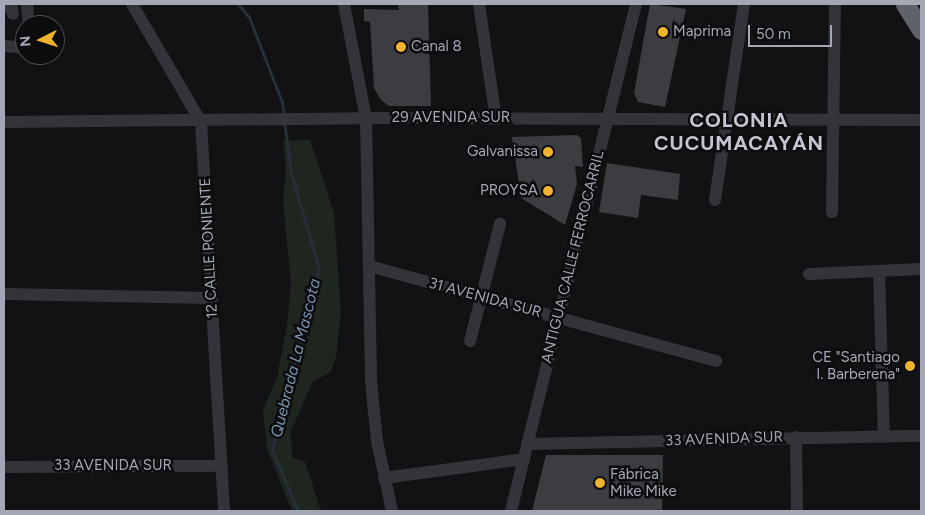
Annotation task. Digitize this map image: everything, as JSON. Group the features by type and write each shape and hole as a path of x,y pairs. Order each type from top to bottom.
{"highway":[{"path":"905,4 921,29"},
{"path":"912,4 921,29"}],"street":[{"name":"12 CALLE PONIENTE","path":"132,4 201,122 224,511"},
{"path":"344,4 366,118 371,381 377,441 392,511"},
{"path":"479,4 496,119"},
{"name":"ANTIGUA CALLE FERROCARRIL","path":"511,511 557,318 636,4"},
{"path":"715,200 729,118 744,4"},
{"path":"832,212 835,4"},
{"name":"29 AVENIDA SUR","path":"899,120 921,108"},
{"name":"29 AVENIDA SUR","path":"4,122 201,122 366,118 921,120"},
{"path":"470,341 500,224"},
{"name":"31 AVENIDA SUR","path":"369,266 716,361"},
{"path":"809,274 921,270"},
{"path":"879,271 884,435"},
{"path":"4,294 212,298"},
{"name":"33 AVENIDA SUR","path":"527,444 884,435 921,436"},
{"path":"796,437 797,511"},
{"path":"384,478 524,459"},
{"name":"33 AVENIDA SUR","path":"4,467 222,466"}],"shaded area":[{"path":"310,140 334,213 341,311 336,357 330,373 313,381 290,433 293,458 305,462 321,511 292,511 267,449 263,410 277,377 287,326 291,283 283,201 286,168 283,141"}],"building":[{"name":"Canal 8","path":"398,4 428,4 431,106 389,106 381,100 374,88 370,22 364,21 364,9 399,10"},
{"path":"650,4 686,9 665,107 638,102 634,93"},
{"path":"577,135 581,138 583,167 575,166 577,184 565,225 521,198 512,137"},
{"path":"607,163 680,174 678,200 641,195 638,218 599,212"},
{"name":"Fábrica Mike Mike","path":"546,455 663,455 662,511 532,511"}],"waterway":[{"name":"Quebrada La Mascota","path":"238,4 249,17 282,102 284,115"},
{"name":"Quebrada La Mascota","path":"284,121 291,173 319,269 272,450 298,511"}],"place":[{"name":"Maprima","path":"663,32"},
{"name":"Canal 8","path":"401,47"},
{"name":"Galvanissa","path":"548,152"},
{"name":"PROYSA","path":"548,191"},
{"name":"CE \"Santiago I. Barberena\"","path":"910,366"},
{"name":"Fábrica Mike Mike","path":"600,483"}],"district":[{"name":"COLONIA CUCUMACAYÁN","path":"739,132"}]}
